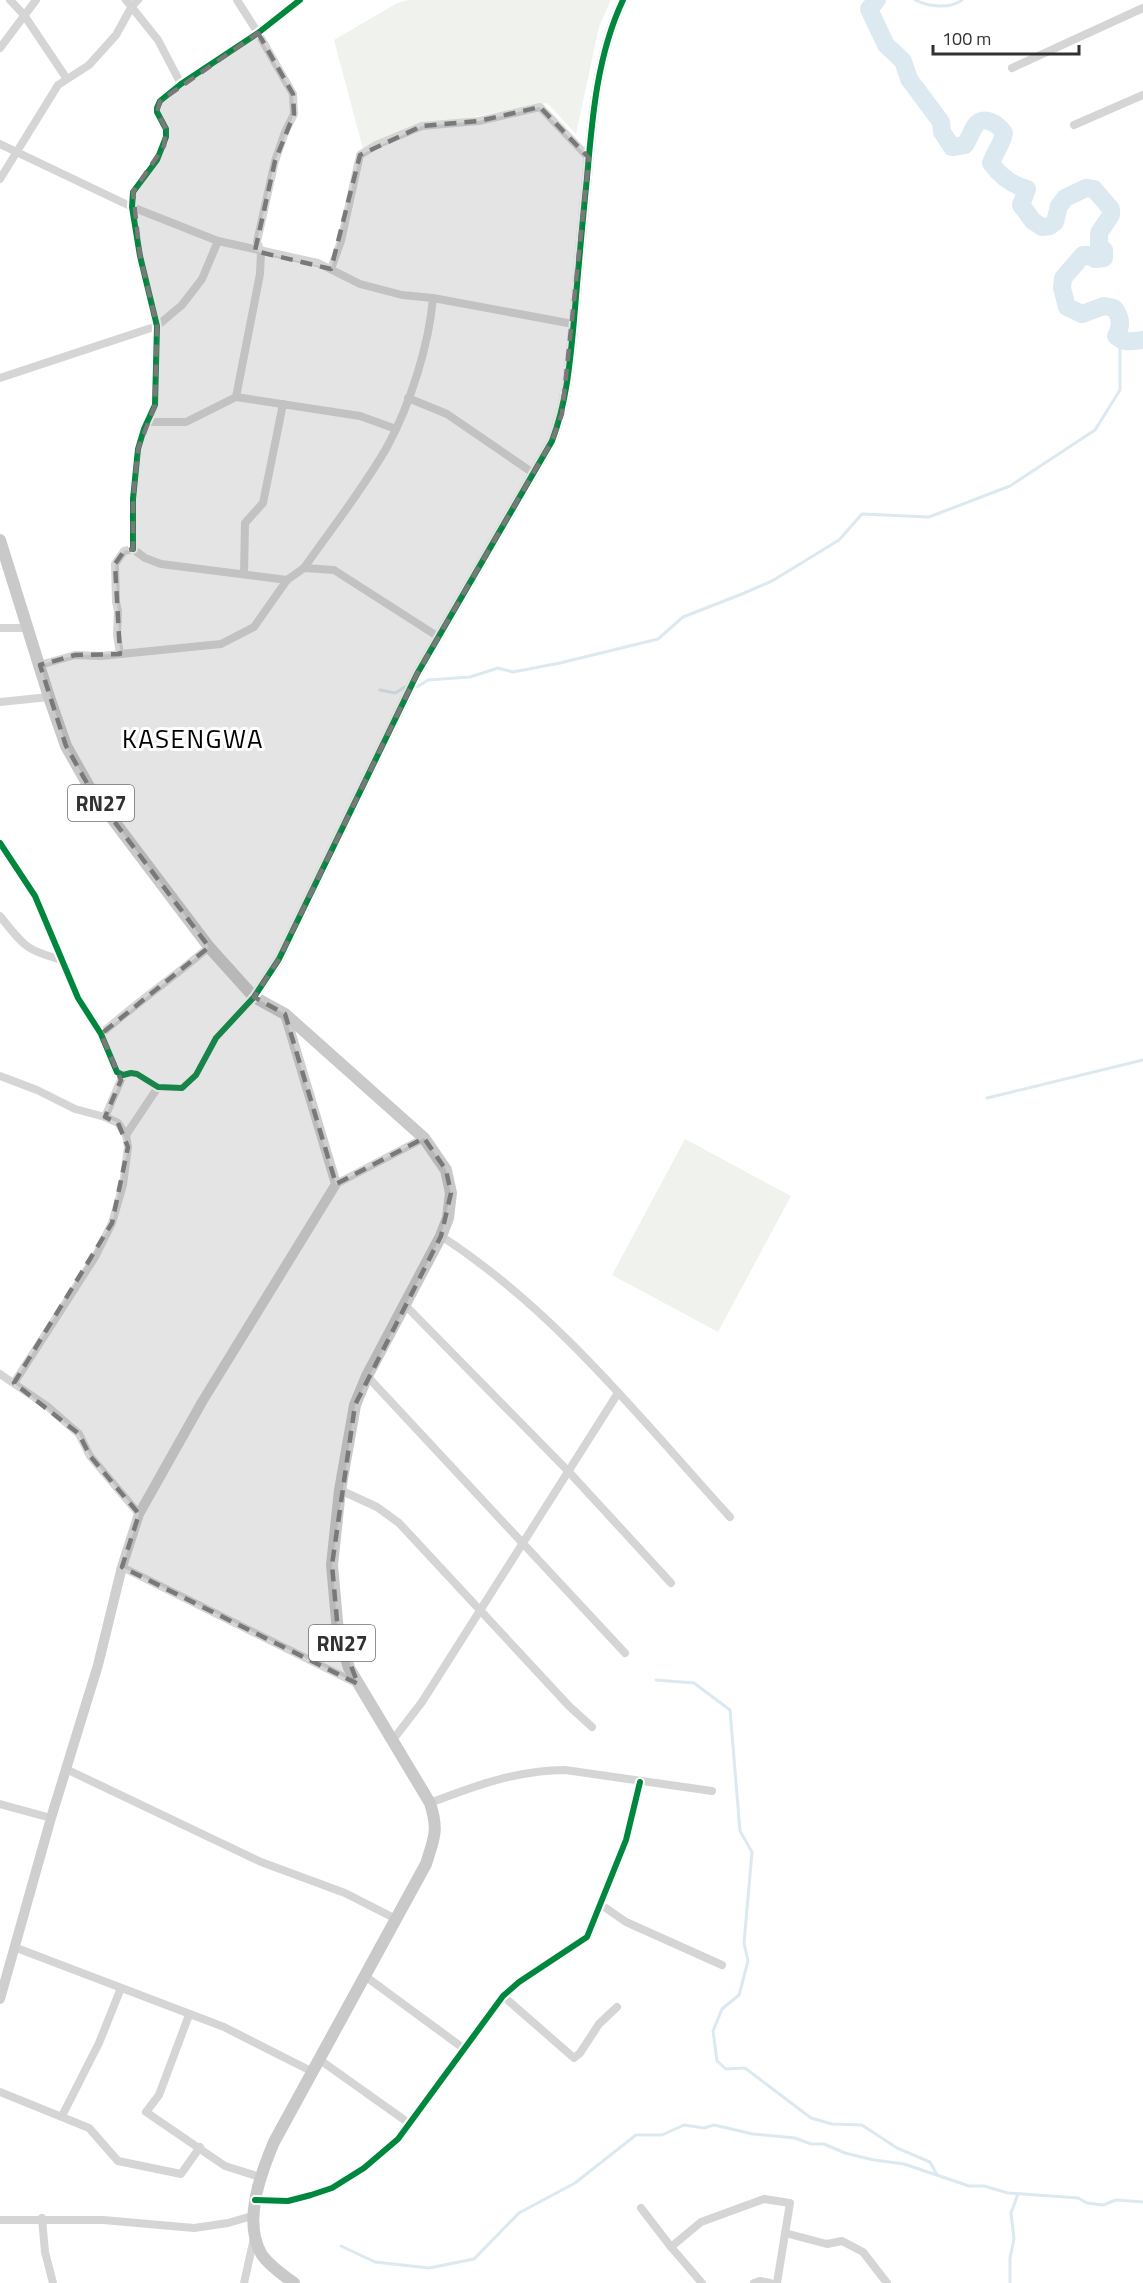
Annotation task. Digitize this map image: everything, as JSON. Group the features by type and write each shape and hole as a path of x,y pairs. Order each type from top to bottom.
{"main road":[{"name":"RN27","path":"0,540 66,746 92,792 209,946 254,997 285,1014 424,1138 446,1170 451,1193 448,1218 441,1236 367,1376 355,1405 340,1490 332,1565 338,1632 350,1668 430,1803 436,1822 436,1834 426,1864 274,2142 260,2177 255,2200 255,2235 262,2255 294,2283"}],"street":[{"path":"10,0 24,15 67,79"},
{"path":"0,48 36,0"},
{"path":"236,397 260,274 261,252 257,242 276,160 285,132 294,114 293,94 237,0"},
{"path":"134,549 133,499 138,449 155,405 157,326 140,256 132,207 133,192 157,160 166,137 166,129 157,112 160,101 181,84 258,33 300,0"},
{"path":"0,843 35,896 78,998 101,1034 112,1065 117,1072 123,1075 138,1074 158,1087 182,1088 196,1075 216,1038 254,997 279,959 309,893 346,824 437,636 552,441 562,414 571,355 594,107 604,53 616,16 624,0"},
{"path":"0,179 58,85 89,64 116,35 132,2 158,40 181,84"},
{"path":"1012,68 1143,8"},
{"path":"1074,125 1143,95"},
{"path":"331,269 341,241 360,155 392,137 422,126 479,121 540,107 589,158"},
{"path":"0,144 132,207 218,241 318,263 360,284 402,296 433,298 573,324"},
{"path":"0,378 157,326 182,305 202,279 218,241"},
{"path":"40,665 75,655 101,656 221,644 254,627 287,580 304,568 370,473 396,429 430,328 433,298"},
{"path":"148,422 186,422 236,397 360,416 396,429"},
{"path":"408,398 447,414 533,473"},
{"path":"244,574 245,523 262,503 283,404"},
{"path":"120,654 117,635 115,564 124,552 134,549 161,564 287,580"},
{"path":"304,568 334,570 437,636"},
{"path":"0,628 27,628"},
{"path":"0,702 49,698"},
{"path":"0,916 25,947 37,954 63,960"},
{"path":"101,1034 135,1004 179,973 209,946"},
{"path":"285,1014 336,1184"},
{"path":"105,1117 123,1075"},
{"path":"0,1076 37,1090 75,1109 118,1123 126,1135 128,1147 126,1173 112,1223 95,1257 14,1383"},
{"path":"126,1135 158,1087"},
{"path":"0,1999 51,1818 98,1665 122,1567 139,1514 202,1402 336,1184 424,1138"},
{"path":"441,1236 471,1255 568,1339 730,1517"},
{"path":"405,1305 569,1472 671,1583"},
{"path":"0,1374 47,1406 80,1434 90,1456 139,1514"},
{"path":"367,1376 625,1653"},
{"path":"392,1741 422,1702 618,1393"},
{"path":"340,1490 377,1507 399,1523 569,1706 592,1727"},
{"path":"122,1567 313,1664 358,1684"},
{"path":"66,1769 261,1862 345,1893 396,1919"},
{"path":"430,1803 479,1784 542,1770 565,1770 712,1791"},
{"path":"255,2200 288,2201 332,2187 364,2168 398,2139 503,1996 519,1982 587,1937 626,1840 640,1782"},
{"path":"0,1804 51,1818"},
{"path":"600,1904 626,1922 722,1965"},
{"path":"14,1947 224,2027 314,2072"},
{"path":"365,1976 463,2048"},
{"path":"62,2116 99,2043 121,1988"},
{"path":"503,1996 573,2058 580,2053 599,2024 617,2007"},
{"path":"189,2015 159,2096 146,2112 225,2166 260,2177"},
{"path":"320,2060 410,2124"},
{"path":"0,2092 89,2128 118,2162 181,2174 200,2147"},
{"path":"671,2247 701,2222 764,2199 790,2203 777,2283"},
{"path":"641,2208 702,2283"},
{"path":"0,2220 42,2218 103,2220 194,2228 228,2223 255,2215"},
{"path":"42,2218 45,2252 53,2283"},
{"path":"785,2233 827,2244 842,2241 863,2252 884,2282"},
{"path":"244,2283 255,2235"},
{"path":"754,2283 759,2281 770,2283"}],"highlighted area":[{"path":"258,33 293,94 294,114 275,161 255,251 331,269 360,155 422,126 479,121 540,107 589,158 562,414 552,441 417,674 279,959 254,997 285,1014 336,1184 424,1138 446,1170 451,1193 441,1236 355,1405 332,1565 338,1632 358,1684 122,1567 139,1514 90,1456 79,1434 14,1383 112,1223 128,1147 118,1123 105,1117 121,1080 101,1034 209,947 92,792 66,746 40,665 75,655 120,654 115,564 124,551 133,549 133,499 138,449 155,405 157,326 140,256 133,192 164,146 166,129 157,112 160,101"}],"shaded area":[{"path":"408,0 611,0 599,27 576,134 547,103 420,127 363,149 334,40 397,3"},
{"path":"685,1139 791,1196 718,1332 612,1275"}],"waterway":[{"path":"877,0 869,9 886,45 903,61 909,79 941,122 942,132 952,147 965,145 978,122 990,122 1004,133 991,163 1007,179 1027,189 1021,205 1033,221 1042,227 1050,226 1055,222 1059,206 1065,198 1086,188 1094,189 1111,209 1111,215 1099,233 1099,245 1104,250 1104,258 1095,259 1089,255 1083,255 1063,278 1062,288 1067,307 1082,314 1104,306 1114,308 1120,322 1116,336 1125,341 1143,340"},
{"path":"915,0 939,6 952,5 962,0"},
{"path":"417,687 428,680 470,677 498,668 513,672 658,639 683,617 772,581 839,540 862,514 929,517 1010,486 1095,430 1120,390 1120,340"},
{"path":"380,690 395,693 405,687"},
{"path":"987,1098 1143,1060"},
{"path":"656,1680 694,1683 730,1710 740,1831 752,1852 744,1943 748,1961 739,1995 722,2009 713,2031 717,2061 726,2069 745,2068 811,2118 832,2124 862,2125 897,2148 930,2162 937,2175"},
{"path":"341,2246 375,2262 429,2268 474,2259 519,2213 575,2183 636,2135 662,2135 684,2125 704,2128 714,2125 753,2134 795,2138 811,2144 824,2144 845,2153 904,2164 969,2186 984,2186 1008,2193 1078,2198 1087,2203 1103,2205 1116,2200 1143,2202"},
{"path":"1010,2283 1010,2258 1014,2239 1011,2213 1018,2194"}],"cycle path":[{"path":"133,549 133,499 138,449 155,405 157,326 140,256 132,207 133,192 157,160 166,137 166,129 157,108 160,101 181,84 258,33 300,0"},
{"path":"0,843 35,896 78,998 101,1034 117,1072 123,1075 137,1074 158,1087 182,1088 196,1075 216,1038 254,997 279,959 417,674 552,441 561,411 569,366 597,88 607,43 623,0"},
{"path":"255,2200 288,2201 311,2195 332,2188 364,2168 398,2139 503,1996 519,1982 587,1937 626,1840 640,1782"}],"district":[{"name":"KASENGWA","path":"193,738"}]}
